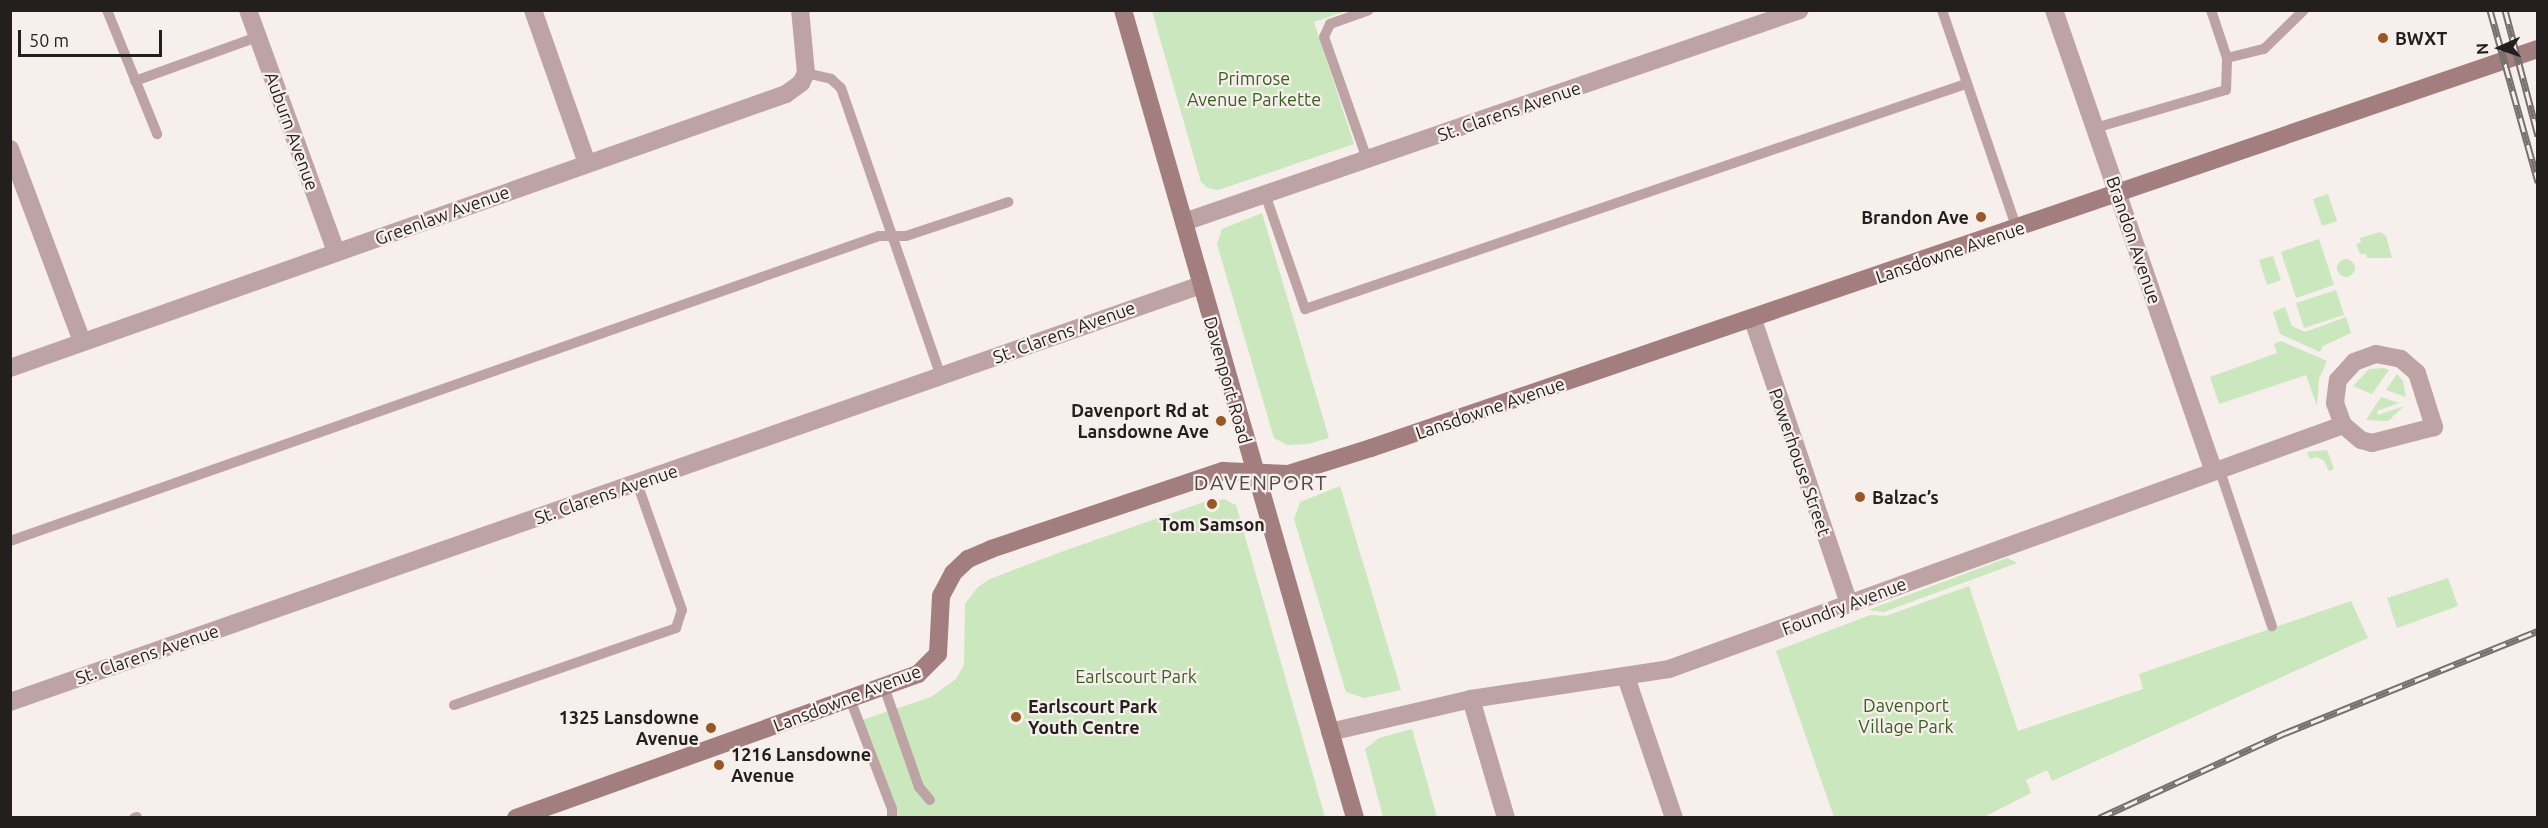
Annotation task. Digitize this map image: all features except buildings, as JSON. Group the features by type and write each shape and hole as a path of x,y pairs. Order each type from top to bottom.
{"street":[{"name":"Auburn Avenue","path":"248,10 336,252"},
{"path":"533,10 587,163"},
{"path":"800,10 806,73"},
{"name":"Davenport Road","path":"1123,10 1355,818"},
{"name":"St. Clarens Avenue","path":"1184,222 1800,10"},
{"name":"Brandon Avenue","path":"2054,10 2216,469"},
{"name":"Lansdowne Avenue","path":"516,818 884,687 923,671 938,654 941,596 953,573 968,559 1192,479 1223,471 1288,474 1309,468 1753,320 2538,49"},
{"name":"Greenlaw Avenue","path":"10,368 786,94 801,83 806,73"},
{"path":"10,149 82,342"},
{"name":"St. Clarens Avenue","path":"10,702 1201,285"},
{"name":"Powerhouse Street","path":"1753,320 1849,604"},
{"path":"2376,354 2401,359 2417,373 2434,427 2372,443 2351,434 2343,425 2335,403 2338,380 2354,362 2376,354"},
{"name":"Foundry Avenue","path":"1330,732 1471,699 1626,678 1712,655 2216,469 2343,425"},
{"path":"1626,678 1674,818"},
{"path":"1471,699 1506,818"}],"lane":[{"path":"107,10 157,134"},
{"path":"1367,159 1324,37 1330,24 1369,10"},
{"path":"1942,10 2017,229"},
{"path":"2096,129 2226,90 2227,58 2211,10"},
{"path":"2227,58 2264,49 2304,10"},
{"path":"135,81 257,37"},
{"path":"806,73 831,79 841,88 941,376"},
{"path":"1265,194 1305,309 1966,84"},
{"path":"10,541 879,236 906,236 1008,202"},
{"path":"2216,469 2272,626"},
{"path":"454,705 676,628 682,610 637,483"},
{"path":"884,687 919,787 930,800"},
{"path":"850,699 892,808 892,818"}],"green space":[{"name":"Primrose Avenue Parkette","path":"1152,11 1346,11 1314,22 1354,144 1218,190 1208,188 1201,182"},
{"path":"2328,194 2337,221 2322,226 2313,199"},
{"path":"1262,213 1329,438 1308,444 1287,445 1274,438 1217,244 1222,229"},
{"path":"2380,232 2386,236 2392,258 2367,258 2366,254 2360,254 2356,244 2361,242 2360,238"},
{"path":"2319,239 2334,285 2296,298 2281,252"},
{"path":"2273,256 2281,280 2267,285 2259,260"},
{"path":"2342,259 2350,259 2355,264 2353,275 2342,277 2337,272 2337,264"},
{"path":"2336,290 2344,315 2304,328 2296,303"},
{"path":"2285,307 2292,326 2305,332 2346,317 2351,333 2323,346 2320,352 2280,334 2273,312"},
{"path":"2281,341 2327,361 2319,379 2317,406 2306,375 2219,404 2210,377 2277,353 2274,344"},
{"path":"2369,369 2389,370 2372,394 2353,386"},
{"path":"2397,374 2403,381 2406,397 2386,390"},
{"path":"2381,397 2399,403 2377,411 2378,415 2404,406 2388,421 2366,420"},
{"path":"2327,450 2334,469 2329,471 2324,461 2317,457 2310,459 2307,452"},
{"path":"1340,486 1401,690 1364,698 1346,692 1294,519 1300,502"},
{"name":"Earlscourt Park","path":"1224,499 1236,505 1325,817 897,817 862,720 931,697 956,679 964,665 965,604 978,587 990,579 1061,552 1204,502"},
{"path":"2007,558 2017,563 1884,612 1868,610"},
{"path":"2448,578 2458,606 2397,628 2387,598"},
{"name":"Davenport Village Park","path":"1969,586 2018,731 2143,689 2139,674 2351,601 2368,638 2052,781 2047,770 2026,780 2031,793 1982,818 1834,817 1776,651 1870,615 1886,616"},
{"path":"1412,729 1437,817 1383,817 1365,749 1379,738"}],"railway":[{"path":"2490,10 2538,182"},
{"path":"2505,10 2538,136"},
{"path":"2099,818 2285,733 2538,631"}],"place":[{"name":"BWXT","path":"2383,38"},
{"name":"Brandon Ave","path":"1981,217"},
{"name":"Davenport Rd at Lansdowne Ave","path":"1221,421"},
{"name":"Balzac’s","path":"1860,497"},
{"name":"Tom Samson","path":"1212,504"},
{"name":"Earlscourt Park Youth Centre","path":"1016,717"},
{"name":"1325 Lansdowne Avenue","path":"711,728"},
{"name":"1216 Lansdowne Avenue","path":"719,765"}],"district":[{"name":"DAVENPORT","path":"1261,482"}]}
